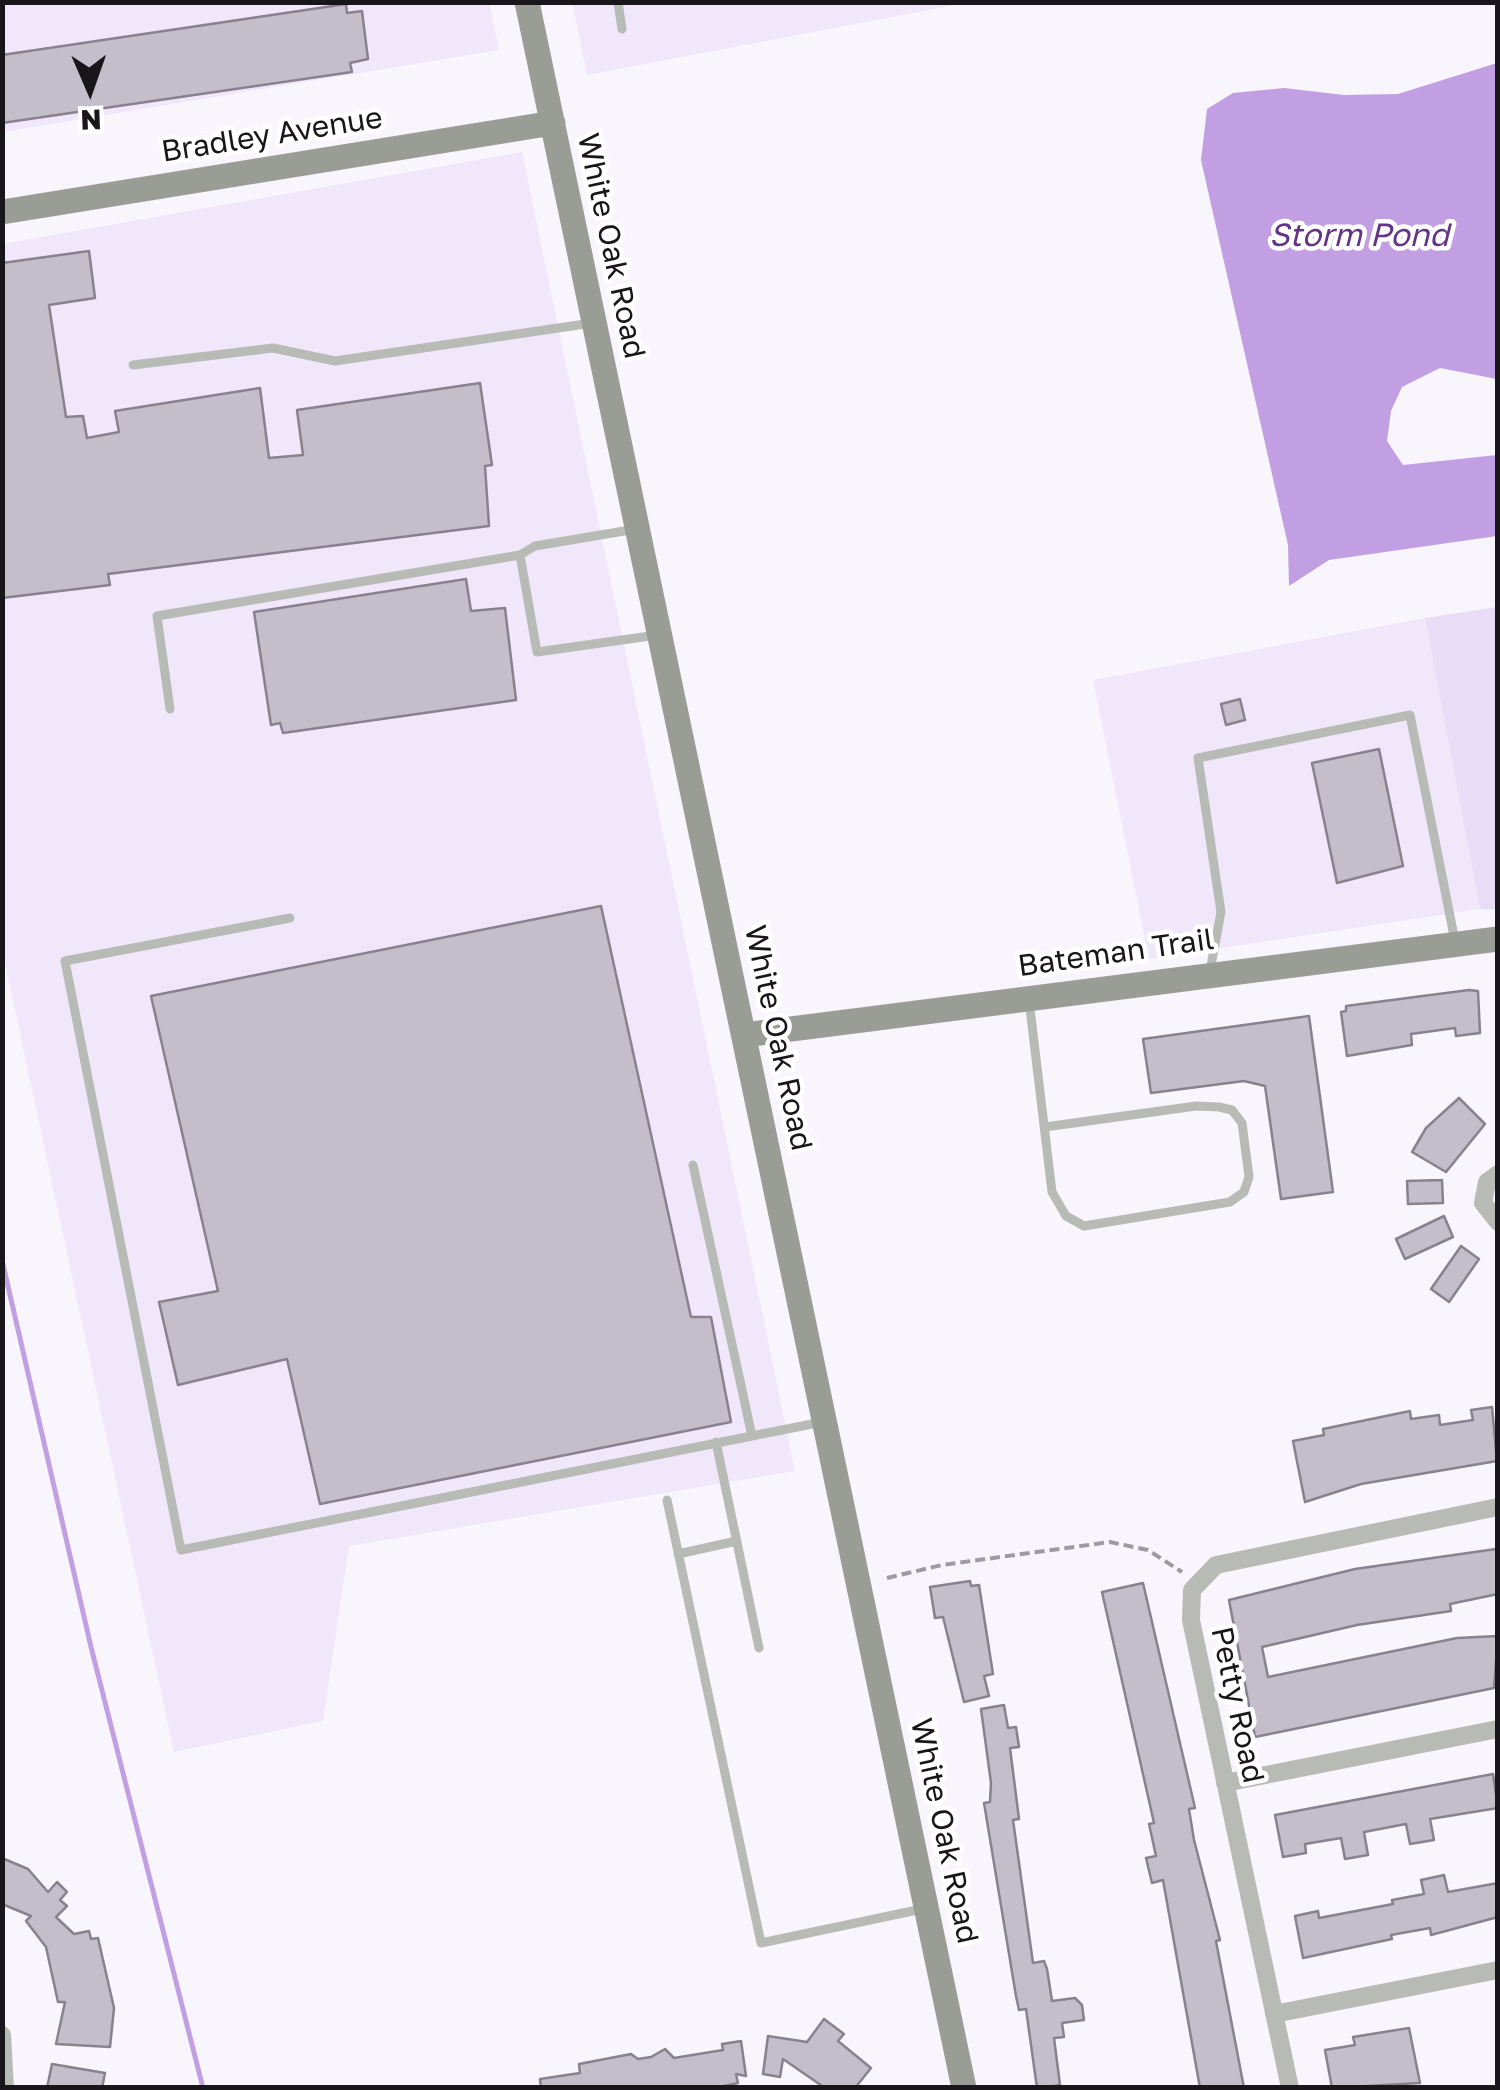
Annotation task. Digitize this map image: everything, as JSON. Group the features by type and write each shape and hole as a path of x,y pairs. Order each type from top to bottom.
{"street":[{"name":"White Oak Road","path":"528,2 964,2088"},
{"name":"Bradley Avenue","path":"2,212 552,123"},
{"name":"Bateman Trail","path":"744,1035 1455,941 1498,939"},
{"path":"1498,1174 1487,1182 1483,1203 1498,1222"},
{"name":"Petty Road","path":"1290,2088 1190,1620 1192,1590 1216,1565 1498,1507"},
{"path":"1225,1784 1498,1730"},
{"path":"1274,2014 1498,1970"},
{"path":"2,2035 6,2088"}],"lane":[{"path":"618,2 622,29"},
{"path":"133,366 274,348 335,361 594,323"},
{"path":"170,709 156,616 520,555 535,546 638,528"},
{"path":"520,555 537,652 660,634"},
{"path":"1210,974 1221,912 1198,758 1410,715 1455,941"},
{"path":"290,918 65,961 181,1550 825,1422"},
{"path":"1028,998 1052,1192 1066,1216 1084,1226 1230,1202 1244,1192 1247,1151 1242,1123 1232,1110 1196,1106 1044,1127"},
{"path":"693,1165 752,1436"},
{"path":"716,1442 759,1648"},
{"path":"667,1500 762,1943 927,1908"},
{"path":"678,1554 736,1541"}],"path":[{"path":"886,1578 942,1564 1110,1542 1148,1550 1182,1572"}],"shaded area":[{"path":"572,2 966,3 587,75"},
{"path":"3,3 489,3 499,50 3,132"},
{"path":"522,152 795,1471 349,1546 323,1721 174,1752 3,954 2,244"},
{"path":"1497,607 1497,910 1480,909 1425,618"},
{"path":"1425,618 1480,909 1149,959 1093,680"}],"water":[{"name":"Storm Pond","path":"1497,63 1497,379 1440,368 1402,387 1391,411 1387,441 1403,465 1497,455 1497,536 1329,560 1289,586 1288,545 1201,160 1207,109 1233,93 1284,88 1344,95 1398,94"}],"building":[{"path":"346,4 347,13 362,11 368,59 350,63 352,72 2,123 2,55"},
{"path":"89,251 95,298 49,305 66,417 83,416 87,438 119,432 115,411 260,388 269,458 303,455 297,410 480,383 492,465 485,466 489,526 108,574 110,585 2,598 2,263"},
{"path":"466,579 471,611 505,608 516,700 283,733 280,723 271,725 254,612"},
{"path":"1240,699 1245,720 1226,725 1221,704"},
{"path":"1379,749 1403,866 1337,883 1312,763"},
{"path":"601,906 691,1317 711,1317 731,1422 320,1504 287,1359 178,1385 159,1302 218,1291 151,996"},
{"path":"1478,991 1480,1033 1456,1036 1455,1028 1411,1034 1412,1045 1347,1056 1341,1012 1346,1011 1346,1006"},
{"path":"1309,1016 1333,1192 1281,1199 1265,1086 1244,1081 1151,1093 1143,1039"},
{"path":"1459,1098 1485,1124 1446,1172 1412,1152 1426,1128"},
{"path":"1442,1180 1443,1203 1408,1204 1407,1181"},
{"path":"1444,1216 1453,1237 1405,1259 1396,1239"},
{"path":"1461,1246 1479,1259 1449,1302 1431,1289"},
{"path":"1492,1407 1497,1461 1361,1484 1305,1502 1293,1441 1324,1435 1323,1429 1410,1411 1411,1419 1439,1415 1440,1425 1473,1420 1471,1410"},
{"path":"1496,1549 1498,1594 1450,1604 1451,1611 1357,1625 1262,1647 1268,1677 1457,1638 1498,1636 1494,1688 1255,1737 1229,1600 1355,1569"},
{"path":"970,1581 971,1586 979,1585 993,1674 984,1676 989,1696 964,1702 943,1617 935,1618 930,1587"},
{"path":"1143,1583 1195,1808 1189,1809 1194,1840 1220,1940 1216,1941 1244,2088 1200,2088 1163,1880 1152,1883 1146,1858 1156,1856 1149,1824 1154,1823 1102,1592"},
{"path":"1004,1705 1008,1728 1016,1727 1019,1747 1010,1748 1019,1819 1013,1820 1033,1963 1044,1961 1052,2001 1075,1998 1082,2005 1084,2020 1062,2023 1064,2037 1054,2038 1060,2085 1041,2088 1037,2088 1026,2009 1019,2010 1016,1996 984,1803 990,1802 991,1783 981,1709"},
{"path":"1493,1774 1498,1808 1430,1819 1434,1840 1410,1844 1406,1824 1364,1832 1368,1855 1345,1859 1341,1838 1305,1844 1306,1853 1283,1857 1275,1815"},
{"path":"2,1858 28,1869 48,1892 57,1882 67,1892 60,1900 67,1906 56,1917 74,1934 89,1931 91,1939 98,1938 114,2008 110,2047 56,2044 65,2002 58,2002 46,1947 26,1921 31,1916 2,1904"},
{"path":"1444,1875 1448,1892 1498,1883 1498,1917 1431,1935 1430,1928 1391,1935 1392,1939 1303,1958 1295,1916 1318,1911 1319,1918 1393,1904 1392,1900 1424,1894 1421,1880"},
{"path":"824,2019 844,2034 838,2041 871,2068 855,2088 825,2088 783,2059 780,2077 763,2074 768,2036 807,2042"},
{"path":"1409,2028 1420,2083 1332,2088 1325,2050 1355,2045 1353,2037"},
{"path":"741,2041 746,2076 736,2074 738,2083 715,2088 541,2088 540,2079 580,2073 579,2064 631,2054 638,2059 651,2057 665,2049 674,2058 723,2050 722,2044"},
{"path":"52,2064 105,2073 102,2088 47,2088"}],"waterway":[{"path":"2,1260 91,1647 203,2088"}]}
